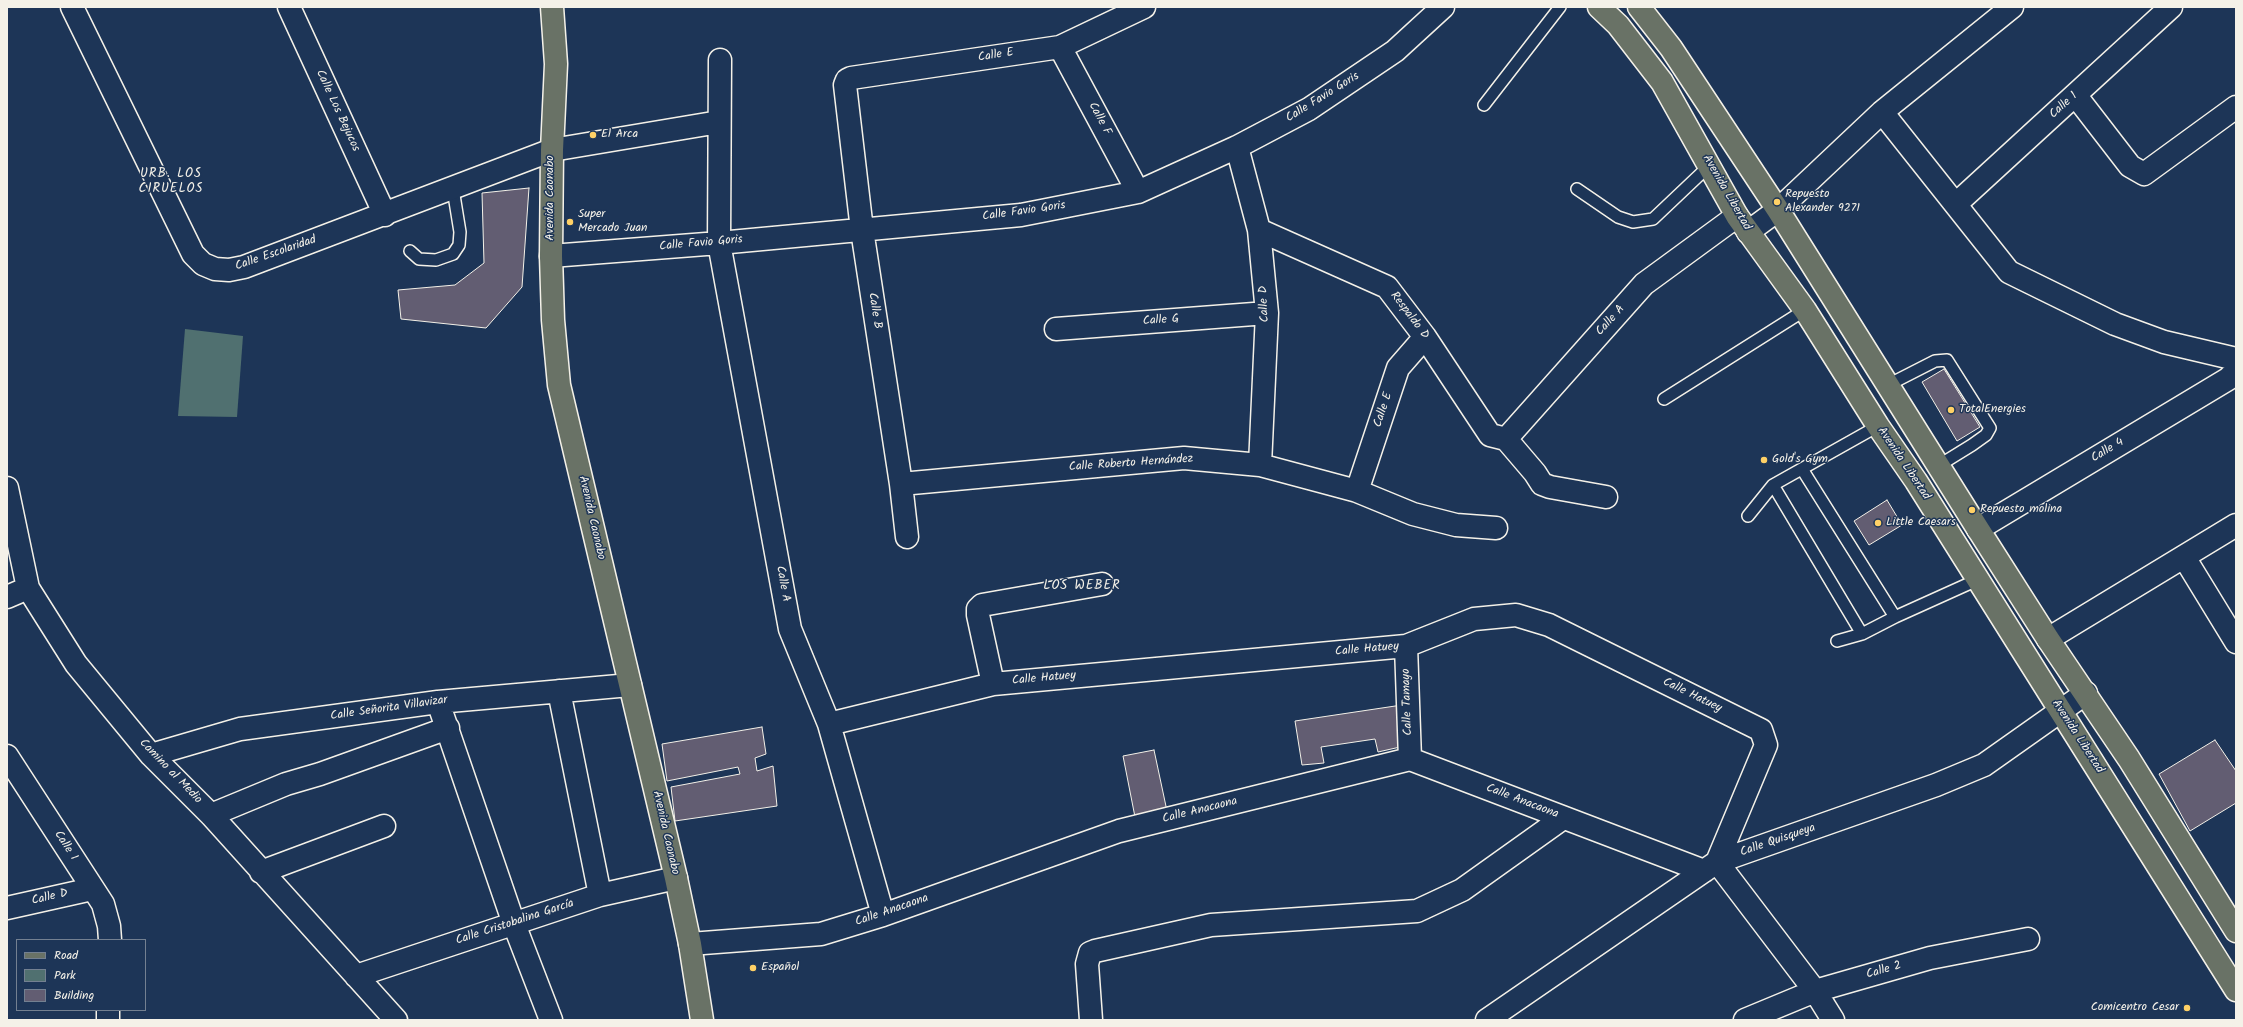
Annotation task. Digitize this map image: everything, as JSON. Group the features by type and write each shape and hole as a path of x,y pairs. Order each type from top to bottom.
{"main road":[{"name":"Avenida Caonabo","path":"552,7 556,64 552,150 551,256 553,320 559,385 676,878 690,944 702,1020"},
{"name":"Avenida Libertad","path":"1599,7 1618,25 1662,82 1743,224 1766,253 1805,310 1878,426 1916,481 1977,580 2234,982"},
{"path":"1646,9 1778,210 1978,529 2048,639 2086,693 2236,931"}],"street":[{"name":"Calle Escolaridad","path":"72,7 193,254 203,264 215,269 229,270 244,267 385,215 552,150 720,122"},
{"name":"Calle E","path":"845,85 847,80 851,78 1060,46 1144,7"},
{"name":"Calle Favio Goris","path":"551,256 719,243 1021,215 1138,192 1237,147 1310,110 1395,50 1443,7"},
{"name":"Calle A","path":"1502,438 1644,284 1743,224 1778,210 1882,112 2012,7"},
{"name":"Calle 1","path":"1956,204 2076,96 2171,7"},
{"name":"Calle Los Bejucos","path":"293,9 385,215"},
{"name":"Calle F","path":"1060,46 1138,192"},
{"name":"Calle A","path":"720,60 719,243 790,629 830,724 883,915"},
{"name":"Calle B","path":"845,85 862,230 901,484 907,537"},
{"path":"2076,96 2130,166 2144,174 2236,107"},
{"path":"1882,112 2009,272 2116,324 2164,342 2236,359"},
{"name":"Calle D","path":"1237,147 1259,230 1267,313 1260,465"},
{"name":"Respaldo D","path":"1259,230 1387,287 1425,337 1490,435 1502,438 1536,473 1542,484 1550,487 1606,497"},
{"name":"Calle G","path":"1056,329 1267,313"},
{"name":"Calle E","path":"1357,491 1398,368 1425,337"},
{"name":"Calle 4","path":"1978,529 2233,380"},
{"name":"Calle Roberto Hernández","path":"901,484 1184,458 1260,465 1357,491 1428,517 1456,525 1496,528"},
{"name":"Camino al Medio","path":"7,488 28,588 76,664 151,755 212,815 261,872 396,1020"},
{"path":"2048,639 2236,525"},
{"path":"2184,557 2236,642"},
{"path":"992,684 978,616 978,609 982,605 1102,584"},
{"path":"7,597 28,588"},
{"name":"Calle Hatuey","path":"830,724 992,684 1406,646 1474,619 1516,615 1548,625 1761,730 1766,744 1710,866"},
{"name":"Calle Tamayo","path":"1406,646 1410,759"},
{"name":"Calle Señorita Villavizar","path":"151,755 240,729 438,702 630,685"},
{"path":"559,691 600,895"},
{"name":"Calle Quisqueya","path":"1487,1020 1710,866 1936,785 1984,765 2086,693"},
{"path":"438,702 514,924 551,1020"},
{"path":"212,815 286,784 320,774 448,728"},
{"name":"Calle I","path":"8,759 103,904 109,926 110,939"},
{"name":"Calle Anacaona","path":"690,944 821,934 883,915 1119,831 1410,759 1563,818 1710,866"},
{"path":"1091,1020 1086,964 1090,953 1211,925 1417,911 1462,890 1563,818"},
{"path":"261,872 384,826"},
{"path":"1710,866 1815,991 1833,1020"},
{"name":"Calle Cristobalina García","path":"356,976 600,895 676,878"},
{"name":"Calle D","path":"7,908 92,888"},
{"name":"Calle 2","path":"1745,1020 1815,991 1930,958 2028,939"}],"lane":[{"path":"1484,105 1560,7"},
{"path":"1578,189 1618,217 1633,222 1653,219 1710,165"},
{"path":"410,251 419,259 436,260 453,254 459,245 460,232 453,188"},
{"path":"1664,399 1805,310"},
{"path":"1888,385 1935,360 1947,360 1990,428 1986,434 1972,445 1938,466"},
{"path":"1748,516 1773,486 1878,426"},
{"path":"1802,469 1895,617"},
{"path":"1773,486 1862,634"},
{"path":"1837,641 1862,634 1895,617 1977,580"}],"green space":[{"path":"185,329 243,336 237,417 178,416"}],"building":[{"path":"529,188 522,287 486,328 401,319 398,290 455,285 484,263 482,193"},
{"path":"1944,369 1980,427 1957,441 1922,382"},
{"name":"Little Caesars","path":"1887,500 1902,525 1869,545 1854,521"},
{"path":"1402,705 1400,747 1378,752 1375,739 1321,747 1324,763 1302,765 1295,721"},
{"path":"762,727 766,754 755,758 757,771 773,766 777,806 675,821 671,787 740,774 738,767 667,781 662,744"},
{"path":"2215,740 2236,771 2236,803 2190,831 2159,774"},
{"path":"1154,750 1167,811 1135,817 1123,756"}],"place":[{"name":"El Arca","path":"593,135"},
{"name":"Repuesto Alexander 9271","path":"1777,202"},
{"name":"Super Mercado Juan","path":"570,222"},
{"name":"TotalEnergies","path":"1951,410"},
{"name":"Gold's Gym","path":"1764,460"},
{"name":"Repuesto molina","path":"1972,510"},
{"name":"Little Caesars","path":"1878,523"},
{"name":"Español","path":"753,968"},
{"name":"Comicentro Cesar","path":"2187,1008"}],"district":[{"name":"URB. LOS CIRUELOS","path":"171,182"},
{"name":"LOS WEBER","path":"1082,587"}]}
